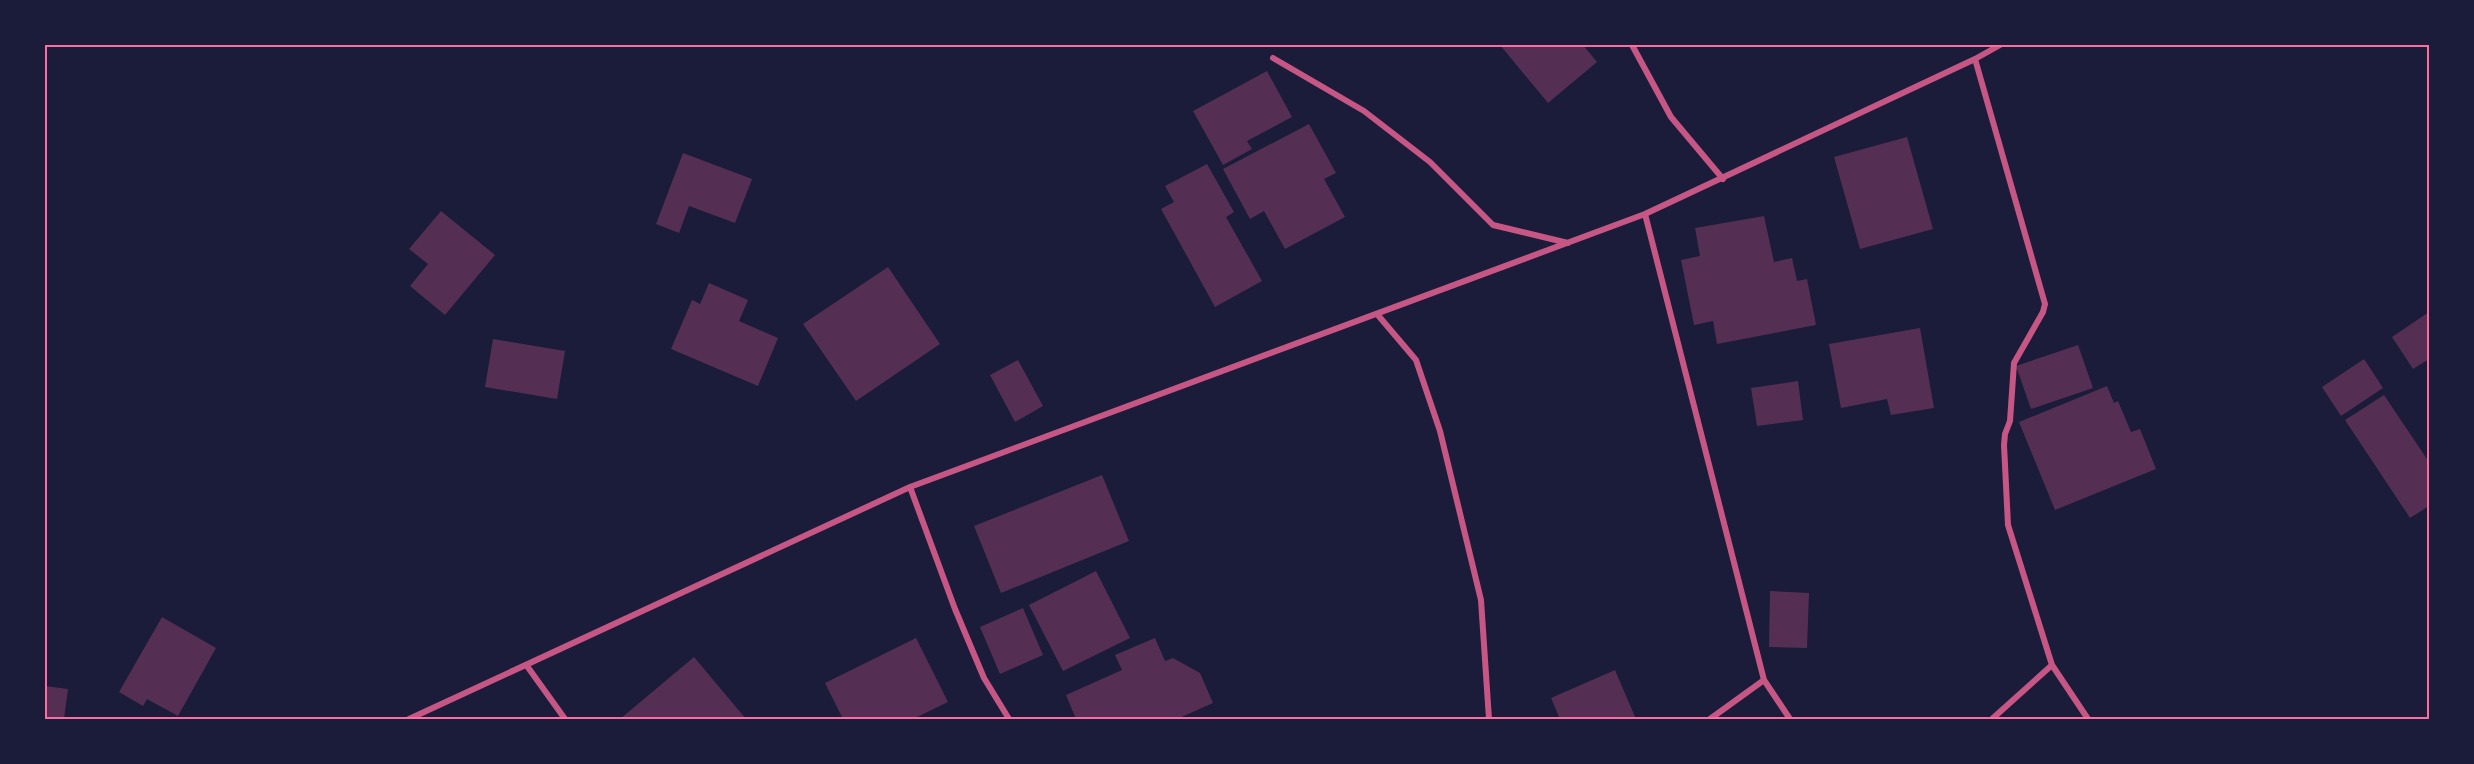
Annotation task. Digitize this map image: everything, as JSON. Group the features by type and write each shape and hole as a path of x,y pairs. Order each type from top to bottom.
{"street":[{"path":"1632,45 1671,117 1723,179"},
{"path":"409,719 910,487 1645,214 1723,179 2000,45"},
{"path":"1273,58 1364,111 1430,162 1493,225 1568,244"},
{"path":"1975,58 2044,298 2043,312 2014,363 2010,421 2004,434 2008,525 2052,665 2088,719"},
{"path":"1645,214 1764,680 1790,719"},
{"path":"1377,314 1416,360 1440,431 1481,600 1489,719"},
{"path":"910,487 955,609 984,678 1010,719"},
{"path":"1992,719 2052,665"},
{"path":"527,666 565,719"},
{"path":"1710,719 1764,680"}],"building":[{"path":"1500,45 1583,45 1597,62 1548,103"},
{"path":"1267,71 1292,117 1247,141 1252,149 1223,165 1193,111"},
{"path":"1309,124 1336,173 1324,179 1345,217 1285,249 1264,211 1250,219 1223,169"},
{"path":"1907,137 1933,229 1860,249 1834,157"},
{"path":"683,153 752,179 735,223 689,206 679,233 656,224"},
{"path":"1207,164 1234,212 1226,217 1262,281 1215,307 1161,209 1174,202 1165,186"},
{"path":"441,211 495,255 445,315 410,286 428,264 409,249"},
{"path":"1764,216 1774,262 1792,258 1797,281 1807,279 1816,325 1717,344 1713,321 1694,325 1681,260 1700,256 1695,228"},
{"path":"888,267 940,344 856,401 803,324"},
{"path":"709,283 748,300 739,321 778,338 758,386 671,349 692,300 700,304"},
{"path":"2429,312 2429,359 2413,369 2392,337"},
{"path":"1920,328 1934,408 1891,415 1887,399 1841,408 1829,344"},
{"path":"493,339 565,351 557,399 485,387"},
{"path":"2078,345 2093,388 2031,409 2016,366"},
{"path":"2364,359 2383,388 2341,416 2322,387"},
{"path":"1018,360 1043,406 1015,422 990,375"},
{"path":"1798,381 1803,420 1757,426 1751,388"},
{"path":"2107,386 2114,403 2118,401 2131,432 2140,429 2156,469 2055,510 2019,422"},
{"path":"2384,395 2429,462 2429,506 2410,518 2345,420"},
{"path":"1102,475 1129,541 1001,593 974,526"},
{"path":"1096,571 1130,638 1063,671 1029,605"},
{"path":"1770,591 1809,593 1807,648 1769,647"},
{"path":"1023,608 1043,655 1000,674 980,627"},
{"path":"162,617 216,648 178,716 147,699 143,706 119,692"},
{"path":"916,638 948,702 913,719 843,719 825,683"},
{"path":"1155,638 1165,661 1173,658 1200,673 1213,703 1177,719 1076,719 1066,695 1122,670 1115,655"},
{"path":"694,657 746,719 620,719"},
{"path":"1615,670 1636,719 1560,719 1551,698"},
{"path":"45,686 68,689 64,719 45,719"}]}
